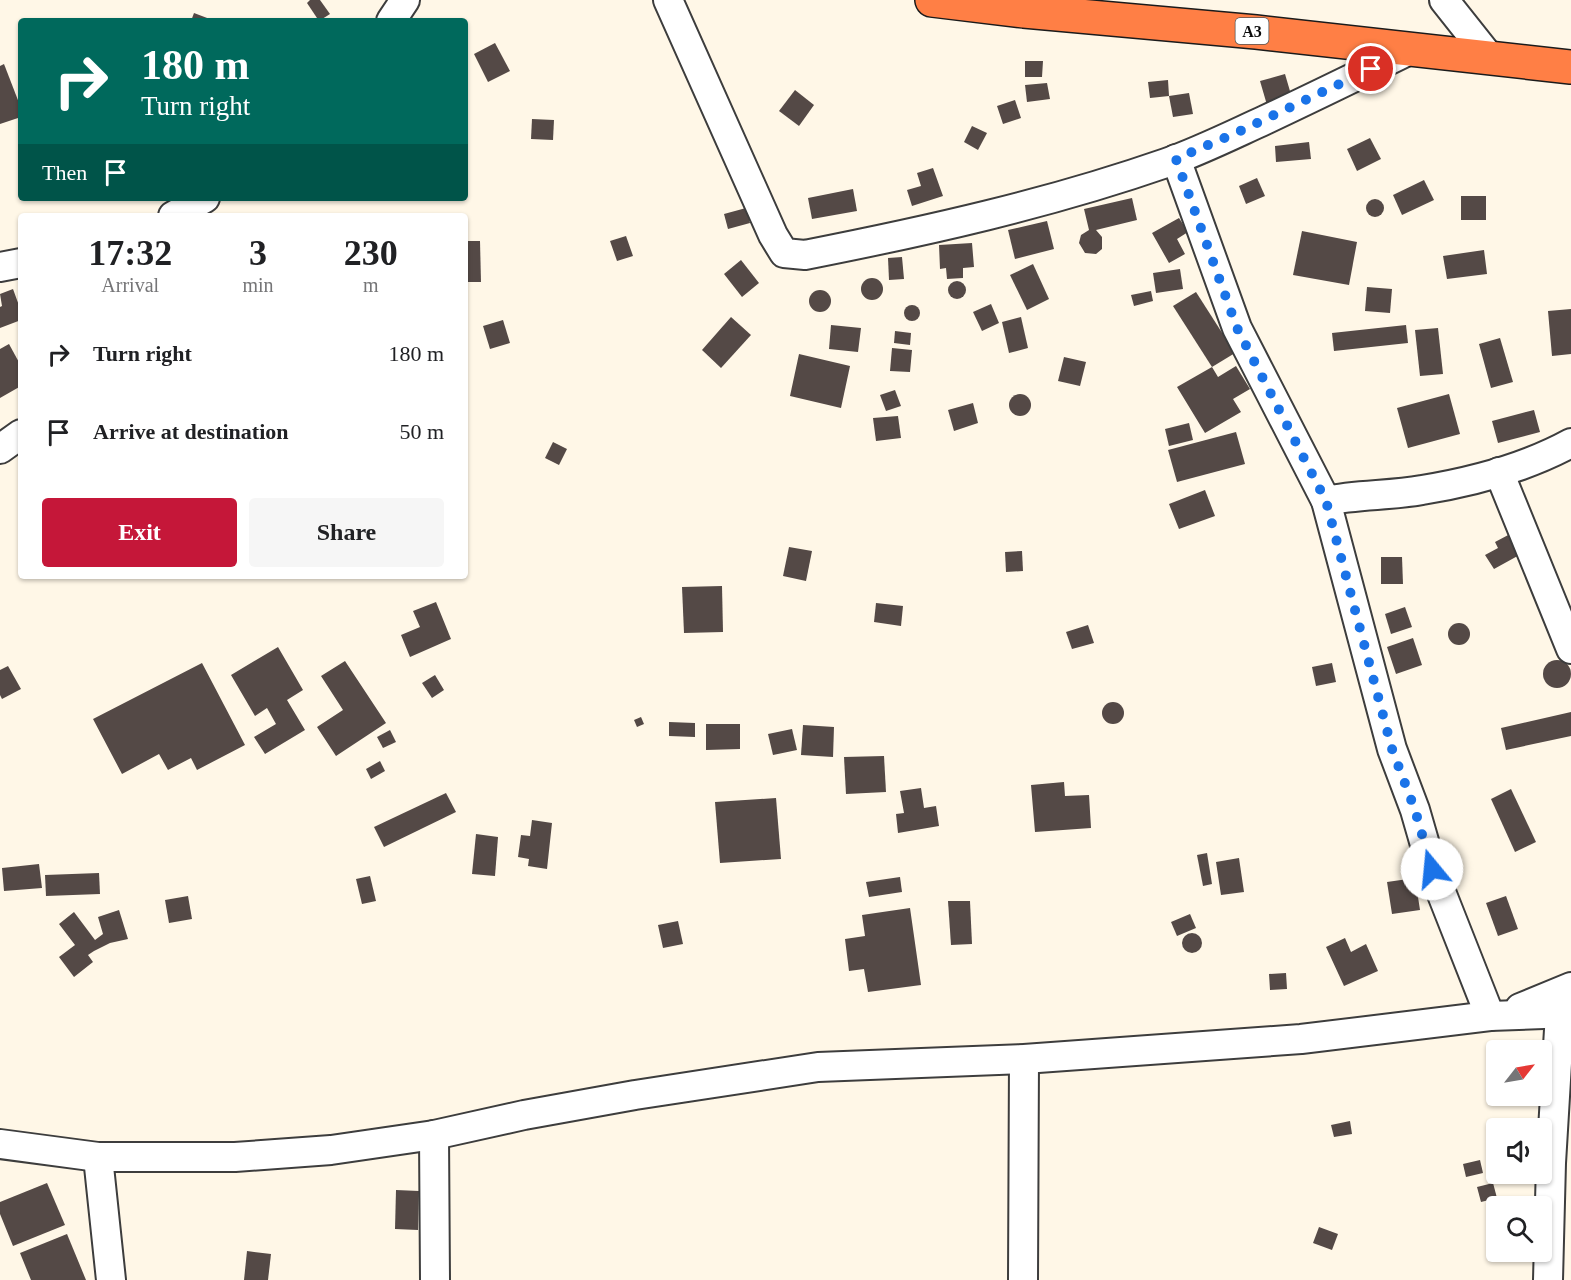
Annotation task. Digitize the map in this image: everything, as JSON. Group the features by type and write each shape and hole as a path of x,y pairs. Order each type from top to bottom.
{"highway":[{"name":"A3","path":"932,0 1024,11 1256,32 1571,67"}],"street":[{"path":"393,18 405,0"},
{"path":"668,0 773,235 784,253 805,255 993,214 1094,186 1176,159 1249,128 1412,49"},
{"path":"1444,0 1490,58"},
{"path":"1176,159 1237,328 1326,501 1392,749 1415,810 1432,869 1495,1016"},
{"path":"178,213 200,201"},
{"path":"0,267 18,264"},
{"path":"0,449 18,436"},
{"path":"1326,501 1422,490 1499,472 1535,460 1571,443"},
{"path":"1499,472 1571,649"},
{"path":"1495,1016 1571,987"},
{"path":"0,1144 98,1157 235,1157 331,1150 434,1135 524,1115 624,1097 818,1067 1024,1059 1301,1039 1495,1016 1566,1013 1551,1163 1548,1280"},
{"path":"1023,1280 1024,1059"},
{"path":"434,1135 435,1280"},
{"path":"98,1157 111,1280"}],"building":[{"path":"310,0 320,0 330,14 324,18 317,18 307,3"},
{"path":"194,13 207,18 192,18"},
{"path":"495,43 510,71 488,82 474,54"},
{"path":"1025,61 1043,61 1042,77 1025,77"},
{"path":"4,64 18,100 18,118 0,124 0,66"},
{"path":"1285,74 1292,98 1267,105 1260,81"},
{"path":"1168,80 1169,96 1150,98 1148,82"},
{"path":"1047,83 1050,99 1027,102 1025,85"},
{"path":"795,90 814,105 799,126 779,111"},
{"path":"1189,93 1193,114 1173,117 1169,96"},
{"path":"1015,100 1021,118 1003,124 997,106"},
{"path":"532,119 554,120 553,140 531,139"},
{"path":"972,126 987,133 978,150 964,142"},
{"path":"1370,138 1381,159 1357,171 1347,149"},
{"path":"1309,142 1311,159 1276,162 1275,146"},
{"path":"933,168 943,196 912,206 907,190 921,186 917,173"},
{"path":"1257,178 1265,196 1246,204 1239,186"},
{"path":"1424,180 1434,200 1402,215 1393,195"},
{"path":"853,189 857,211 812,219 808,198"},
{"path":"1461,196 1486,196 1486,220 1461,220"},
{"path":"1132,198 1137,220 1096,230 1102,237 1102,249 1096,254 1085,253 1079,243 1081,235 1089,230 1084,209"},
{"path":"1375,199 1381,202 1384,208 1381,214 1375,217 1369,214 1366,208 1369,202"},
{"path":"746,208 750,223 728,229 724,214"},
{"path":"1179,218 1188,232 1177,239 1185,254 1169,263 1152,233"},
{"path":"1047,221 1054,249 1015,259 1008,230"},
{"path":"1302,231 1357,242 1349,285 1293,275"},
{"path":"626,236 633,256 617,261 610,241"},
{"path":"468,241 480,241 481,282 468,282"},
{"path":"972,243 974,267 963,268 963,278 947,279 946,268 940,269 939,245"},
{"path":"1484,250 1487,274 1447,279 1443,256"},
{"path":"902,257 904,279 889,280 888,258"},
{"path":"741,260 759,283 742,297 724,274"},
{"path":"1033,264 1049,299 1027,310 1010,275"},
{"path":"1180,269 1183,289 1156,293 1153,273"},
{"path":"872,278 880,281 883,289 880,297 872,300 864,297 861,289 864,281"},
{"path":"953,281 961,281 966,286 964,297 953,299 948,294 948,286"},
{"path":"1367,287 1392,289 1390,313 1365,311"},
{"path":"13,289 18,303 18,321 0,328 0,307 2,306 0,294"},
{"path":"820,290 828,293 831,301 828,309 820,312 812,309 809,301 812,293"},
{"path":"1151,291 1153,301 1134,306 1131,295"},
{"path":"1196,292 1235,353 1212,367 1173,306"},
{"path":"991,304 999,323 982,331 973,312"},
{"path":"909,305 915,305 920,313 918,319 909,321 904,316 904,310"},
{"path":"1571,309 1571,354 1552,356 1548,311"},
{"path":"731,317 751,335 721,368 702,350"},
{"path":"1021,317 1028,348 1009,353 1002,322"},
{"path":"503,320 510,343 490,349 483,326"},
{"path":"831,325 861,328 858,352 829,349"},
{"path":"1406,325 1408,343 1334,351 1332,333"},
{"path":"1438,328 1443,374 1420,376 1415,330"},
{"path":"895,331 911,333 910,345 894,343"},
{"path":"1500,338 1513,382 1491,388 1479,344"},
{"path":"9,344 18,360 18,388 0,398 0,349"},
{"path":"892,348 912,350 910,372 890,371"},
{"path":"799,354 850,366 841,408 790,396"},
{"path":"1064,357 1086,362 1080,386 1058,381"},
{"path":"1236,366 1250,389 1233,399 1241,412 1205,433 1177,387 1212,367 1218,377"},
{"path":"895,390 901,406 886,411 880,395"},
{"path":"1020,394 1030,401 1031,405 1024,415 1020,416 1010,409 1009,405 1016,395"},
{"path":"1449,394 1460,434 1408,448 1397,408"},
{"path":"973,403 978,423 954,431 948,410"},
{"path":"1534,410 1540,432 1498,443 1492,421"},
{"path":"898,416 901,438 876,441 873,418"},
{"path":"1189,423 1193,440 1169,446 1165,429"},
{"path":"1236,432 1245,464 1177,482 1168,450"},
{"path":"553,442 567,449 559,465 545,458"},
{"path":"1205,490 1215,516 1179,529 1169,504"},
{"path":"1512,533 1523,553 1494,569 1485,555 1498,548 1495,542"},
{"path":"789,547 812,551 806,581 783,576"},
{"path":"1022,551 1023,571 1006,572 1005,552"},
{"path":"1381,557 1402,557 1403,584 1381,584"},
{"path":"722,586 723,632 684,633 682,587"},
{"path":"436,602 451,639 410,657 401,635 420,627 413,611"},
{"path":"876,603 903,606 901,626 874,622"},
{"path":"1405,607 1412,627 1391,634 1385,614"},
{"path":"1459,623 1467,626 1470,634 1467,642 1459,645 1451,642 1448,634 1451,626"},
{"path":"1088,625 1094,643 1072,649 1066,632"},
{"path":"1413,638 1422,665 1396,674 1387,647"},
{"path":"278,647 303,690 287,700 305,730 265,754 254,737 276,724 267,708 255,716 231,675"},
{"path":"1557,660 1567,664 1571,674 1567,684 1557,688 1547,684 1543,674 1547,664"},
{"path":"345,661 386,723 336,756 317,727 343,710 321,676"},
{"path":"202,663 245,745 197,770 191,758 168,770 159,754 122,774 93,719"},
{"path":"1332,663 1336,682 1316,686 1312,667"},
{"path":"8,666 21,689 2,699 0,670"},
{"path":"435,675 444,690 432,698 422,683"},
{"path":"1113,702 1121,705 1124,713 1121,721 1113,724 1105,721 1102,713 1105,705"},
{"path":"1571,712 1571,736 1506,750 1501,728"},
{"path":"641,717 644,724 637,727 634,720"},
{"path":"669,722 695,723 695,737 669,736"},
{"path":"706,724 740,724 740,749 706,750"},
{"path":"803,725 834,727 833,757 801,755"},
{"path":"792,729 797,750 773,755 768,734"},
{"path":"390,730 396,742 383,748 377,737"},
{"path":"884,756 886,792 846,794 844,757"},
{"path":"380,761 385,771 371,779 366,769"},
{"path":"1064,782 1065,796 1089,795 1091,828 1035,832 1031,785"},
{"path":"921,788 924,808 936,806 939,826 898,833 896,814 904,813 900,791"},
{"path":"1511,789 1536,842 1515,852 1491,799"},
{"path":"446,793 456,812 384,847 374,827"},
{"path":"776,798 781,859 720,863 715,802"},
{"path":"532,820 552,823 547,869 528,866 529,859 518,857 521,835 530,836"},
{"path":"476,834 498,837 495,876 472,874"},
{"path":"1207,853 1212,884 1203,886 1197,855"},
{"path":"1239,858 1244,892 1221,895 1216,862"},
{"path":"39,864 42,888 4,891 2,868"},
{"path":"99,873 100,894 46,896 45,875"},
{"path":"370,876 376,901 362,904 356,879"},
{"path":"900,877 902,892 869,897 866,882"},
{"path":"1415,878 1420,910 1392,914 1387,882"},
{"path":"188,896 192,919 169,923 165,900"},
{"path":"1506,896 1518,929 1498,936 1486,903"},
{"path":"948,901 970,901 972,944 951,945"},
{"path":"910,908 921,985 868,992 864,969 849,971 845,939 865,936 862,915"},
{"path":"119,910 128,939 110,943 88,955 93,962 74,977 59,957 75,945 59,924 74,912 95,940 103,934 98,917"},
{"path":"1190,914 1196,928 1177,936 1171,922"},
{"path":"678,921 683,944 663,948 658,925"},
{"path":"1192,933 1199,936 1202,943 1199,950 1192,953 1185,950 1182,943 1185,936"},
{"path":"1345,938 1351,952 1366,944 1378,971 1344,986 1326,947"},
{"path":"1286,973 1287,989 1270,990 1269,974"},
{"path":"1350,1121 1352,1134 1334,1137 1331,1125"},
{"path":"1480,1160 1483,1173 1466,1177 1463,1164"},
{"path":"47,1183 65,1225 13,1246 0,1214 0,1202"},
{"path":"1493,1184 1496,1196 1486,1196 1486,1201 1481,1202 1477,1187"},
{"path":"396,1190 419,1191 418,1230 395,1229"},
{"path":"1319,1227 1338,1234 1332,1250 1313,1243"},
{"path":"67,1234 86,1280 31,1280 20,1253"},
{"path":"247,1251 271,1254 268,1280 244,1280"}],"route":[{"path":"1371,69 1176,159 1237,328 1326,501 1392,749 1415,810 1432,869"}]}
